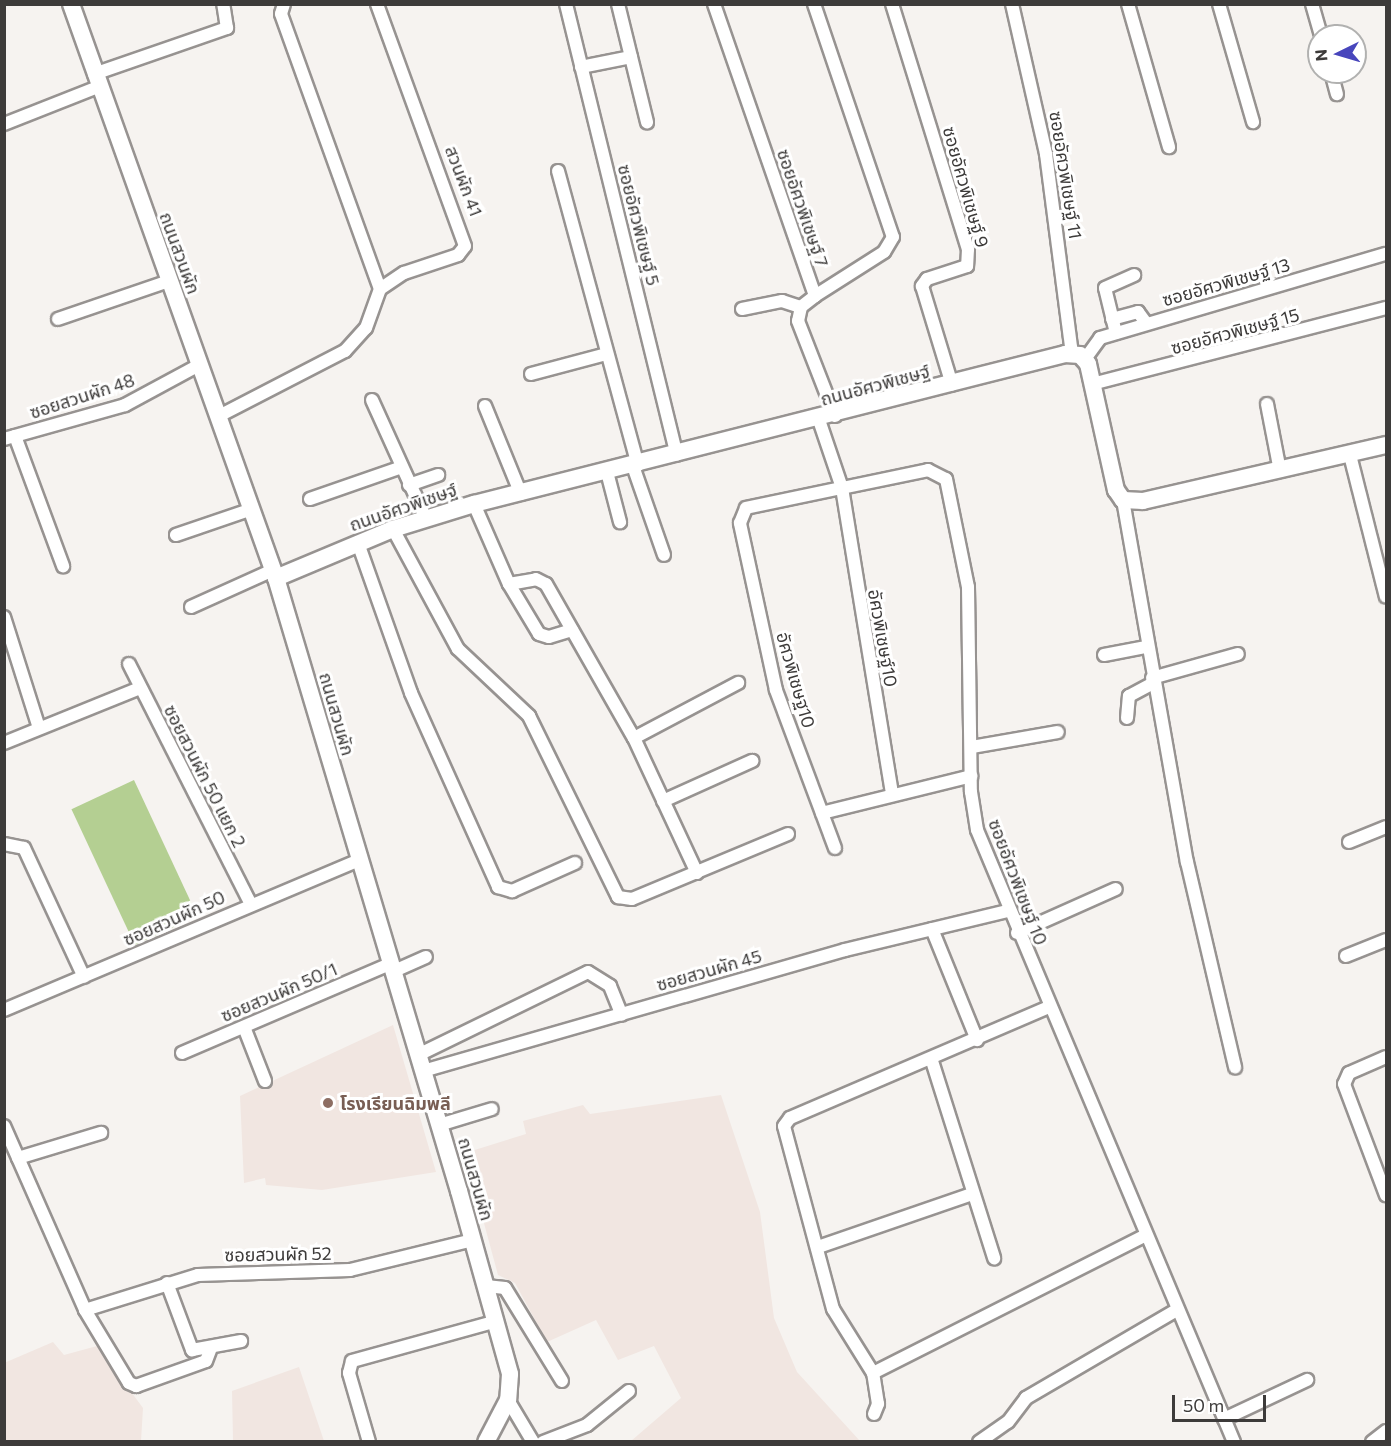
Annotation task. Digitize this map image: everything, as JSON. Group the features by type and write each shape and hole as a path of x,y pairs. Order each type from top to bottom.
{"street":[{"name":"ถนนสวนผัก","path":"71,4 96,81 274,574 497,1321 510,1374 508,1400 486,1442"},
{"path":"4,124 96,81 227,28 223,4"},
{"path":"217,417 345,351 366,328 380,289 281,14 284,4"},
{"name":"สวนผัก 41","path":"376,4 466,240 458,255 404,273 380,289"},
{"name":"ซอยอัศวพิเชษฐ์ 5","path":"566,4 677,455"},
{"path":"618,4 646,122"},
{"name":"ซอยอัศวพิเชษฐ์ 7","path":"714,4 815,296 801,306"},
{"path":"814,4 893,237 884,252 815,296"},
{"name":"ซอยอัศวพิเชษฐ์ 9","path":"891,4 968,249 967,266 927,279 922,286 952,385"},
{"name":"ซอยอัศวพิเชษฐ์ 11","path":"1012,4 1046,154 1078,356"},
{"path":"1128,4 1169,147"},
{"path":"1219,4 1253,122"},
{"path":"1312,4 1318,24"},
{"path":"581,67 630,57"},
{"path":"1334,84 1337,94"},
{"path":"558,171 635,465 664,555"},
{"name":"ซอยอัศวพิเชษฐ์ 13","path":"1078,356 1100,338 1386,254"},
{"path":"1116,333 1105,288 1134,275"},
{"path":"58,319 169,281"},
{"path":"742,309 782,301 801,306 798,321 827,418 842,488"},
{"name":"ซอยอัศวพิเชษฐ์ 15","path":"1092,384 1386,309"},
{"path":"1112,319 1138,312 1146,323"},
{"path":"531,374 606,354"},
{"path":"1078,356 1092,384 1116,490 1123,500 1146,647 1207,958 1235,1067"},
{"name":"ถนนอัศวพิเชษฐ์","path":"274,574 393,529 474,504 827,418 952,385 1078,356"},
{"name":"ซอยสวนผัก 48","path":"10,438 125,405 199,365"},
{"path":"372,400 426,519"},
{"path":"1267,404 1280,471"},
{"path":"484,406 521,494"},
{"path":"10,438 63,566"},
{"path":"1123,500 1143,501 1386,445"},
{"path":"1350,454 1386,597"},
{"path":"310,498 402,467"},
{"name":"ซอยอัศวพิเชษฐ์ 10","path":"842,488 928,470 946,478 968,587 972,776 977,830 1017,933 1175,1311 1234,1442"},
{"path":"607,472 620,522"},
{"path":"409,484 438,475"},
{"name":"อัศวพิเชษฐ10","path":"835,849 776,690 740,517 746,508 842,488"},
{"name":"อัศวพิเชษฐ์10","path":"842,488 892,794"},
{"path":"474,504 509,584 539,634 549,637 572,630"},
{"path":"176,535 249,510"},
{"path":"393,529 458,648 529,716 618,897 632,899 788,834"},
{"path":"358,543 418,708 498,887 512,891 575,863"},
{"path":"191,607 274,574"},
{"path":"509,584 542,580 634,738 697,873"},
{"path":"4,617 39,728"},
{"path":"1104,655 1146,647"},
{"path":"1127,718 1128,696 1153,681 1238,654"},
{"name":"ซอยสวนผัก 50 แยก 2","path":"129,664 250,903"},
{"path":"634,738 738,683"},
{"path":"4,743 140,688"},
{"path":"972,747 1058,732"},
{"path":"663,801 752,761"},
{"path":"822,813 972,776"},
{"path":"1349,842 1386,827"},
{"path":"4,844 24,848 84,977"},
{"name":"ซอยสวนผัก 50","path":"4,1010 250,903 359,860"},
{"path":"1017,933 1116,889"},
{"name":"ซอยสวนผัก 45","path":"420,1063 622,1015 932,929 1008,911"},
{"path":"932,929 977,1040"},
{"path":"1346,956 1386,940"},
{"name":"ซอยสวนผัก 50/1","path":"182,1053 391,968 426,957"},
{"path":"420,1063 588,972 610,986 622,1015"},
{"path":"874,1414 878,1404 873,1373 832,1309 818,1247 784,1126 790,1118 932,1060 1049,1007"},
{"path":"244,1027 265,1081"},
{"path":"1386,1057 1349,1073 1344,1084 1386,1195"},
{"path":"932,1060 972,1194 994,1258"},
{"path":"439,1125 492,1109"},
{"path":"4,1126 85,1310 134,1386 206,1360 211,1348"},
{"path":"18,1158 101,1133"},
{"path":"818,1247 972,1194"},
{"path":"873,1373 1144,1236"},
{"name":"ซอยสวนผัก 52","path":"85,1310 167,1283 210,1273 350,1270 473,1240"},
{"path":"167,1283 187,1343 195,1351 241,1341"},
{"path":"486,1286 505,1288 562,1381"},
{"path":"979,1442 1008,1422 1026,1398 1175,1311"},
{"path":"369,1442 349,1373 352,1361 497,1321"},
{"path":"1224,1419 1307,1380"},
{"path":"543,1442 587,1425 629,1391"},
{"path":"508,1400 532,1442"},
{"path":"1372,1442 1386,1431"}],"shaded area":[{"name":"โรงเรียนฉิมพลี","path":"393,1025 436,1172 322,1190 266,1185 265,1178 244,1183 240,1096"},
{"path":"721,1095 760,1212 774,1318 797,1372 860,1441 631,1441 681,1398 654,1346 618,1360 596,1320 547,1342 515,1283 498,1275 465,1153 526,1134 523,1121 583,1105 590,1114"},
{"path":"53,1342 64,1355 97,1346 143,1408 141,1441 5,1441 4,1363"},
{"path":"299,1367 324,1441 233,1441 232,1391"}],"green space":[{"path":"134,780 197,916 135,945 71,809"}],"place":[{"name":"โรงเรียนฉิมพลี","path":"328,1103"}]}
